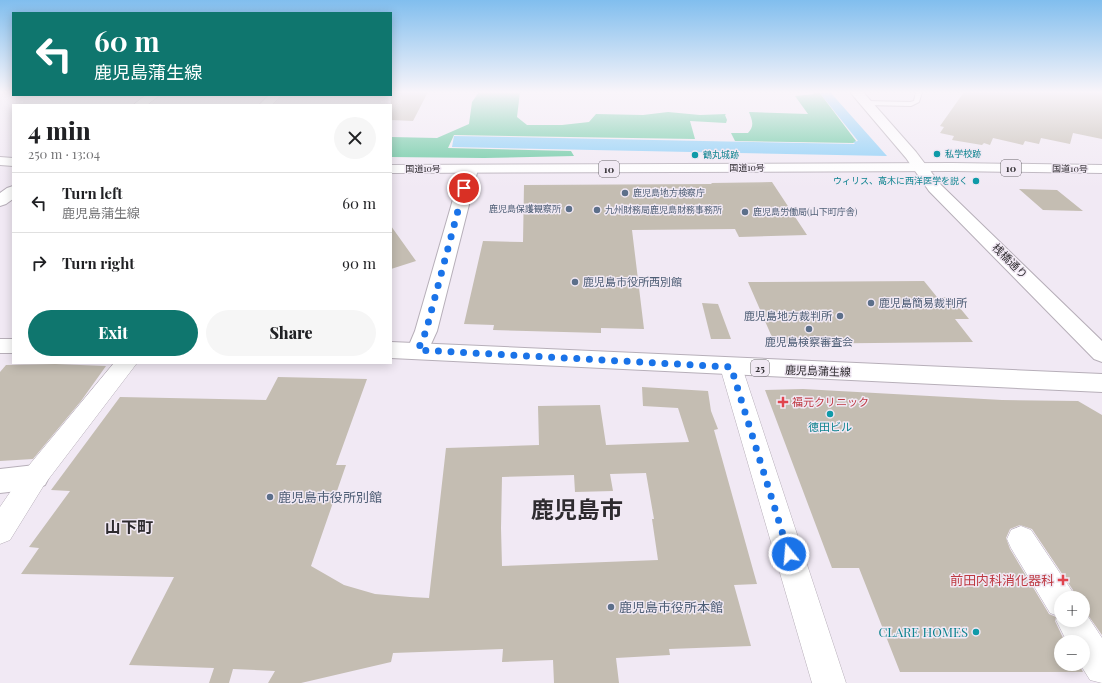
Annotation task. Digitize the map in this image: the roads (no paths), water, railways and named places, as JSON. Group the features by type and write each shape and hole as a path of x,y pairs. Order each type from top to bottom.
{"main road":[{"name":"桟橋通り","path":"883,124 935,188 1102,354"},
{"path":"0,161 12,162"},
{"name":"国道10号","path":"392,169 1102,169"},
{"path":"418,350 426,331 464,188 471,169"},
{"path":"0,201 12,192"},
{"path":"0,346 12,346"},
{"name":"鹿児島蒲生線","path":"392,350 418,350 731,367 1102,382"},
{"path":"0,481 35,477"}],"street":[{"path":"0,531 35,477 125,364"},
{"path":"731,367 829,683"},
{"path":"1021,539 1054,591"},
{"path":"1076,627 1102,668"}],"water":[{"path":"844,124 858,124 887,156 452,147 454,136 855,144 853,142 858,141"}],"place":[{"name":"私学校跡","path":"937,154"},
{"name":"鶴丸城跡","path":"695,155"},
{"name":"ウィリス、高木に西洋医学を説く","path":"976,181"},
{"name":"鹿児島地方検察庁","path":"625,193"},
{"name":"鹿児島保護観察所","path":"569,209"},
{"name":"九州財務局鹿児島財務事務所","path":"597,210"},
{"name":"鹿児島労働局(山下町庁舎)","path":"745,212"},
{"name":"鹿児島市役所西別館","path":"575,282"},
{"name":"鹿児島簡易裁判所","path":"871,303"},
{"name":"鹿児島地方裁判所","path":"840,316"},
{"name":"鹿児島検察審査会","path":"809,329"},
{"name":"福元クリニック","path":"783,402"},
{"name":"徳田ビル","path":"830,414"},
{"name":"鹿児島市役所別館","path":"270,497"},
{"name":"前田内科消化器科","path":"1063,580"},
{"name":"鹿児島市役所本館","path":"611,607"},
{"name":"CLARE HOMES","path":"976,632"}],"district":[{"name":"鹿児島市","path":"577,510"},
{"name":"山下町","path":"129,527"}]}
